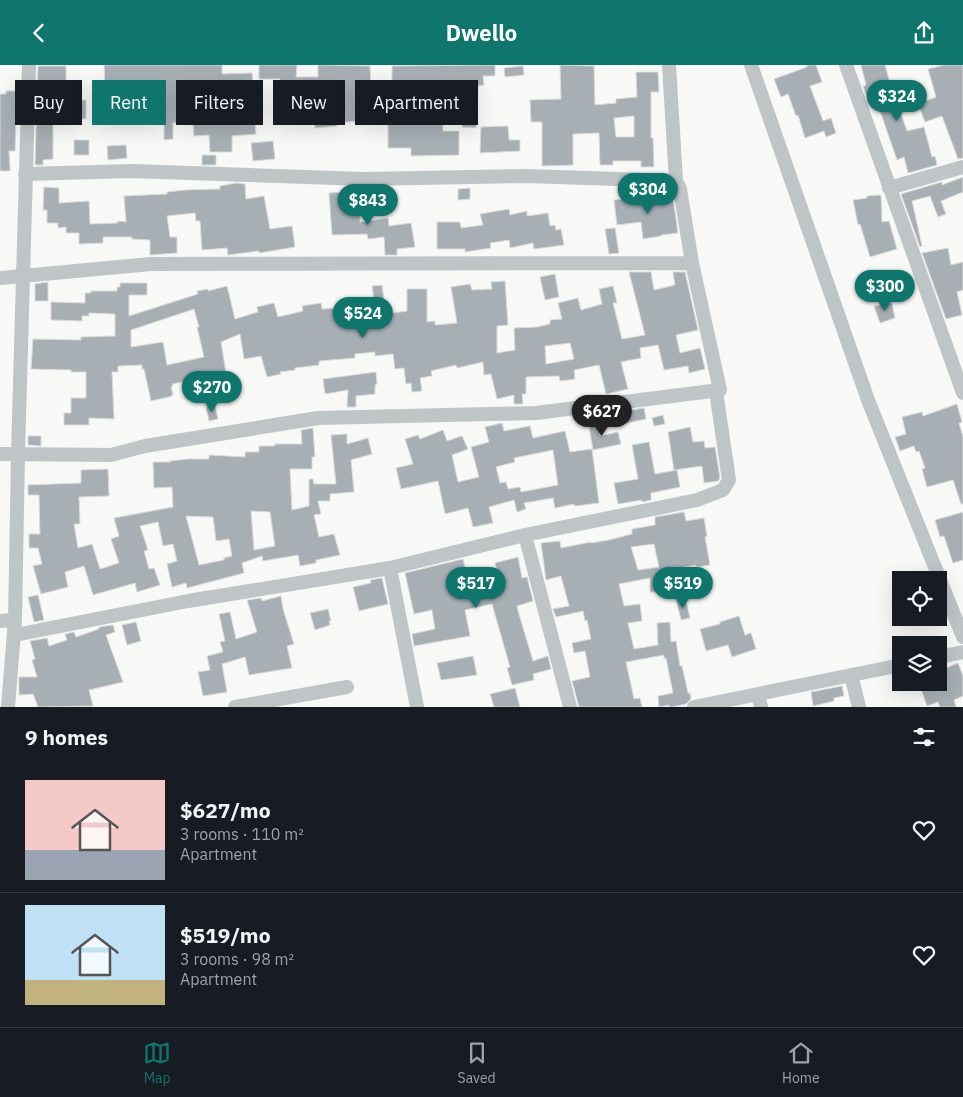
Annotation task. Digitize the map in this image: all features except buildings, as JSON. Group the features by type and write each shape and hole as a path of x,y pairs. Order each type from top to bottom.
{"street":[{"path":"8,707 15,635 22,277 29,65"},
{"path":"0,454 111,455 145,446 318,418 536,413 720,390 692,263 680,189 676,181 669,65"},
{"path":"751,65 868,400 963,637"},
{"path":"846,65 963,393"},
{"path":"889,188 963,167"},
{"path":"25,174 132,171 365,179 527,176 676,181"},
{"path":"0,278 151,264 692,263"},
{"path":"15,635 188,601 390,568 525,535 697,500 723,490 729,480 716,391"},
{"path":"525,535 570,707"},
{"path":"390,568 417,707"},
{"path":"0,621 15,620"},
{"path":"947,655 963,652"},
{"path":"694,707 760,700 851,675 892,667"},
{"path":"851,675 859,707"},
{"path":"235,707 347,687"}]}
